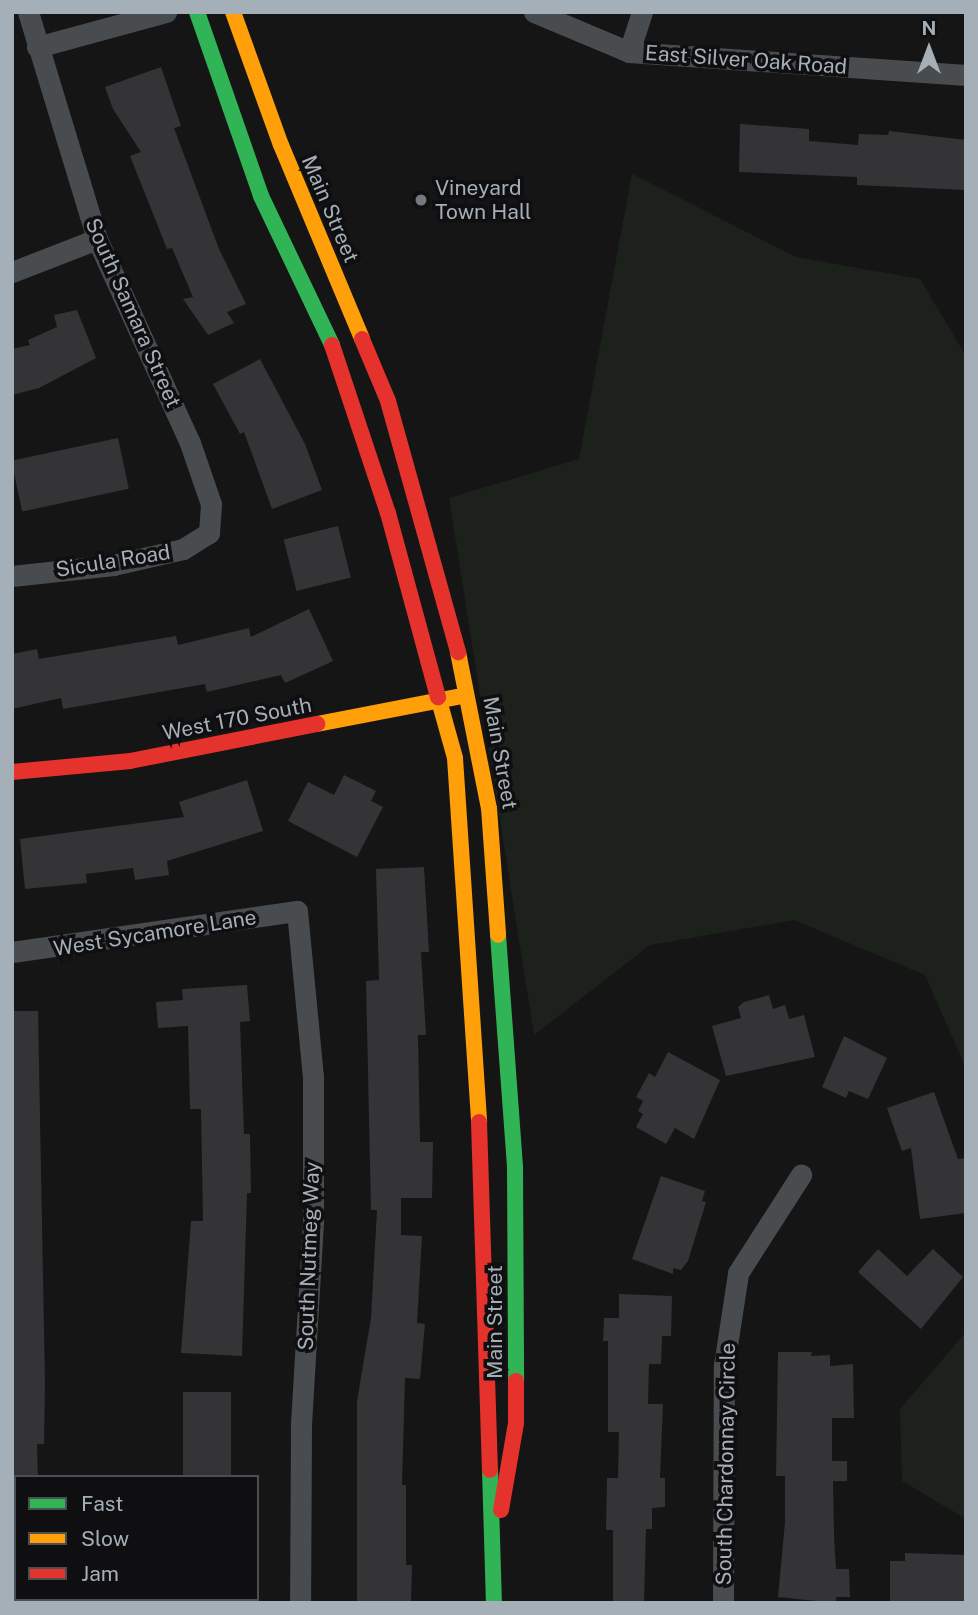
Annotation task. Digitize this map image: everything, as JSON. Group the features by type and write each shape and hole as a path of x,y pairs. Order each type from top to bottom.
{"street":[{"name":"South Samara Street","path":"28,12 97,239 206,484 211,504 209,533"},
{"path":"37,47 166,12"},
{"name":"Main Street","path":"197,12 261,196 333,348 388,513 455,758 480,1137 494,1603"},
{"name":"Main Street","path":"233,12 281,145 388,401 469,694 489,808 514,1167 516,1423 505,1500 493,1538"},
{"name":"East Silver Oak Road","path":"534,12 629,52 966,75"},
{"path":"629,52 642,12"},
{"path":"12,272 97,239"},
{"name":"Sicula Road","path":"12,576 113,565 183,550 209,533"},
{"name":"West 170 South","path":"12,772 130,761 469,694"},
{"name":"West Sycamore Lane","path":"12,952 297,911"},
{"name":"South Nutmeg Way","path":"297,911 313,1076 313,1222 301,1427 300,1603"},
{"name":"South Chardonnay Circle","path":"723,1603 724,1365 738,1273 801,1175"}],"shaded area":[{"path":"632,174 796,257 920,279 966,356 966,1068 925,975 794,920 650,945 534,1035 449,498 579,459"},
{"path":"966,1332 966,1519 902,1481 900,1409"}],"building":[{"path":"161,67 181,126 174,128 219,249 246,304 227,312 234,323 208,335 183,299 193,297 172,248 167,249 130,156 141,152 113,109 105,87"},
{"path":"740,124 809,129 809,141 858,145 859,134 888,135 889,131 966,140 966,190 857,185 857,177 739,172"},
{"path":"77,310 96,358 39,388 12,395 12,349 30,345 28,340 57,327 54,315"},
{"path":"260,359 305,444 322,490 272,509 244,432 240,434 213,384"},
{"path":"118,438 129,489 22,512 12,461"},
{"path":"338,526 351,577 296,591 284,540"},
{"path":"309,609 333,661 285,683 281,675 207,692 205,684 63,709 61,698 12,709 12,654 37,649 39,659 176,636 178,645 249,628 251,637"},
{"path":"344,775 376,791 371,801 383,807 357,857 288,821 308,782 334,795"},
{"path":"247,780 263,831 167,861 169,875 135,880 133,868 86,874 87,883 25,889 20,839 184,817 179,802"},
{"path":"424,867 429,952 421,952 426,1035 418,1035 420,1142 433,1142 432,1198 401,1198 401,1235 422,1236 417,1323 425,1324 420,1379 405,1378 402,1485 406,1485 406,1565 412,1565 411,1603 357,1603 357,1401 371,1318 377,1210 371,1210 366,981 379,980 376,869"},
{"path":"247,985 250,1021 240,1022 244,1134 250,1134 251,1193 247,1193 242,1356 181,1353 191,1221 203,1221 201,1109 190,1109 188,1026 158,1028 156,1002 183,1000 182,989"},
{"path":"769,995 773,1009 785,1005 789,1019 804,1015 815,1057 726,1076 712,1026 741,1018 738,1007 744,1002"},
{"path":"12,1011 38,1011 44,1444 37,1444 38,1475 12,1477"},
{"path":"844,1036 887,1058 868,1099 849,1091 846,1098 822,1087"},
{"path":"668,1052 720,1080 694,1139 675,1128 666,1144 636,1127 643,1114 638,1111 643,1101 636,1097 649,1073 655,1077"},
{"path":"934,1092 958,1159 966,1158 966,1213 920,1219 911,1148 902,1151 887,1108"},
{"path":"661,1176 705,1191 702,1201 706,1202 688,1261 681,1270 673,1268 673,1274 632,1259"},
{"path":"878,1249 907,1276 933,1249 963,1277 921,1329 858,1272"},
{"path":"619,1294 672,1296 671,1336 662,1336 661,1364 649,1364 648,1404 663,1404 660,1478 665,1478 665,1507 652,1508 652,1529 646,1529 644,1603 613,1603 613,1530 606,1530 607,1478 618,1478 619,1432 608,1432 608,1341 603,1341 604,1318 619,1318"},
{"path":"778,1352 830,1355 830,1366 853,1364 854,1418 832,1418 832,1461 847,1461 847,1481 833,1481 836,1569 849,1569 850,1597 836,1597 836,1603 778,1597 785,1522 785,1476 776,1476"},
{"path":"183,1392 231,1392 231,1475 183,1475"},
{"path":"905,1553 966,1555 966,1601 890,1603 890,1561 905,1561"}],"traffic: fast":[{"path":"197,12 261,196 332,345"},
{"path":"498,935 515,1167 516,1381"},
{"path":"490,1470 494,1603"}],"traffic: slow":[{"path":"233,12 281,145 362,339"},
{"path":"458,652 489,808 498,935"},
{"path":"438,697 455,758 479,1122"},
{"path":"317,724 457,697"}],"traffic: jam":[{"path":"362,339 388,401 458,652"},
{"path":"332,345 388,513 438,697"},
{"path":"12,772 130,761 317,724"},
{"path":"479,1122 490,1470"},
{"path":"501,1510 516,1423 516,1381"}],"place":[{"name":"Vineyard Town Hall","path":"421,200"}]}
